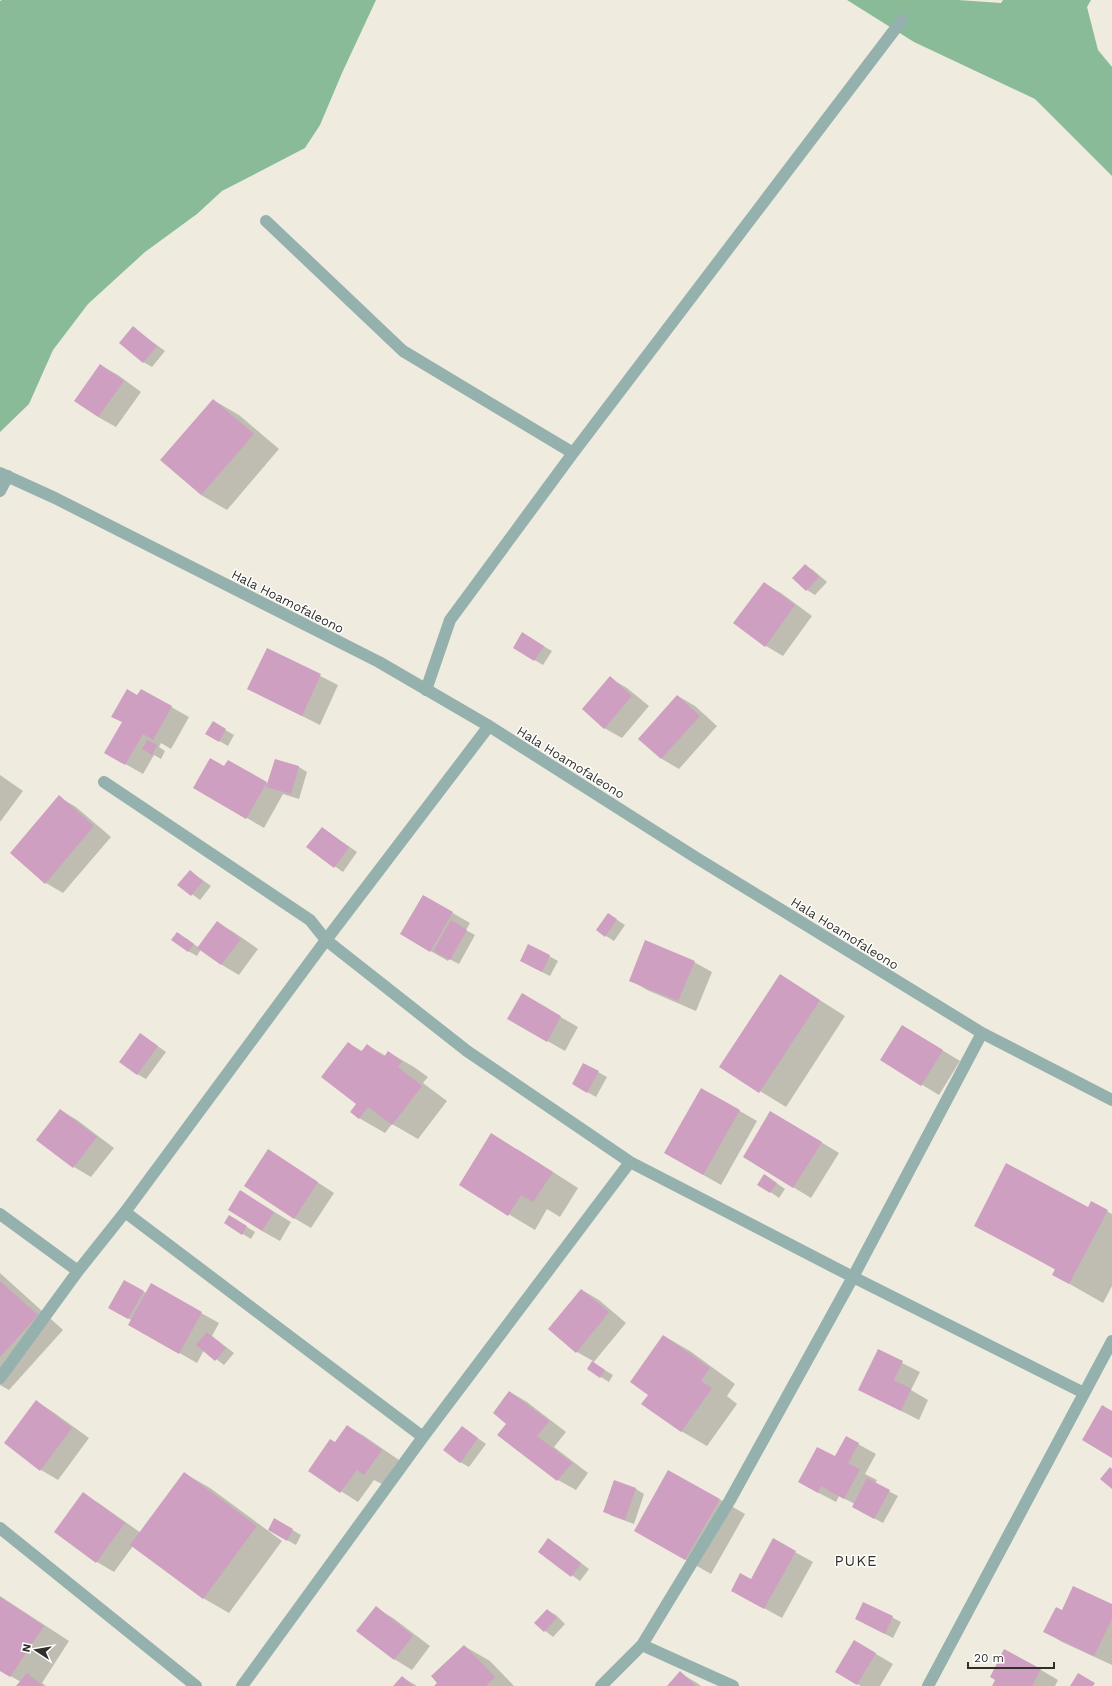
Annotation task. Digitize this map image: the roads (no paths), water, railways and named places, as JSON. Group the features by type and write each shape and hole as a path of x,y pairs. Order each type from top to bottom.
{"street":[{"path":"426,690 450,620 573,453 902,20"},
{"path":"266,220 403,351 573,453"},
{"path":"0,491 4,475"},
{"name":"Hala Hoamofaleono","path":"4,475 55,498 379,662 489,726 742,886 982,1033 1112,1100"},
{"path":"0,1378 78,1271 125,1212 326,940 489,726"},
{"path":"104,782 310,920 326,940 467,1051 630,1162 853,1277 1084,1393"},
{"path":"601,1686 642,1644 730,1500 853,1277 982,1033"},
{"path":"242,1686 423,1436 630,1162"},
{"path":"125,1212 423,1436"},
{"path":"0,1214 78,1271"},
{"path":"928,1686 1112,1341"},
{"path":"0,1528 196,1686"},
{"path":"642,1644 733,1686"}],"district":[{"name":"PUKE","path":"856,1561"}]}
